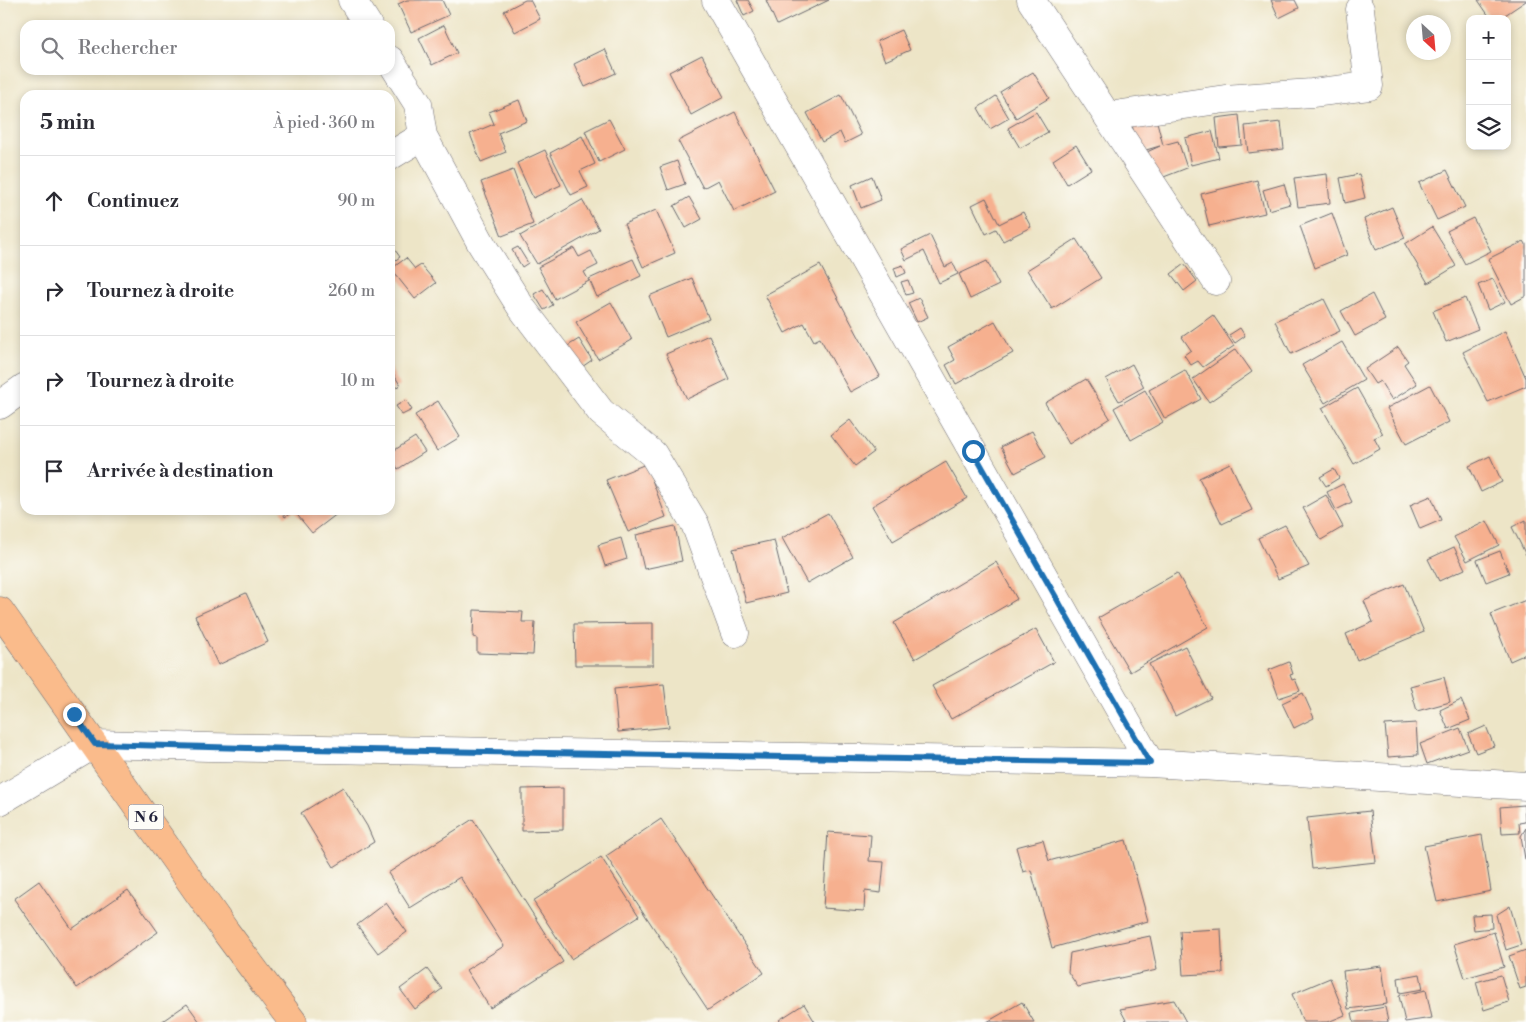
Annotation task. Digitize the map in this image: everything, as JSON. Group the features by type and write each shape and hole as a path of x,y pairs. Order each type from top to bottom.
{"main road":[{"name":"N 6","path":"0,611 226,932 293,1022"}],"street":[{"path":"352,0 365,20"},
{"path":"716,0 1150,763"},
{"path":"1031,0 1216,281"},
{"path":"1108,116 1225,99 1312,93 1369,86 1360,10"},
{"path":"395,68 418,104 423,136 482,245 521,307 601,412 653,454 696,524 735,633"},
{"path":"395,153 423,136"},
{"path":"0,405 20,391"},
{"path":"0,800 95,744 1150,763 1526,786"}],"building":[{"path":"407,0 442,0 449,15 411,32 398,4"},
{"path":"525,0 530,0 540,19 515,32 504,11"},
{"path":"737,0 748,0 754,11 744,16"},
{"path":"766,0 829,0 777,25"},
{"path":"1271,0 1295,0 1299,8 1279,18"},
{"path":"1478,0 1526,0 1505,15 1488,15"},
{"path":"444,25 457,53 432,65 419,38"},
{"path":"901,30 910,50 885,61 877,41"},
{"path":"605,49 616,73 585,87 574,64"},
{"path":"702,55 724,97 691,115 669,72"},
{"path":"1033,72 1049,98 1016,118 1000,92"},
{"path":"841,95 861,135 845,143 840,132 822,142 807,113"},
{"path":"996,96 1009,118 990,129 978,108"},
{"path":"519,100 527,121 498,133 506,152 481,162 470,134 494,124 489,112"},
{"path":"735,112 775,191 734,211 718,180 703,188 678,141"},
{"path":"1036,112 1048,132 1020,148 1008,128"},
{"path":"1239,115 1242,145 1219,147 1216,118"},
{"path":"1156,118 1163,145 1178,141 1187,168 1156,180 1147,152 1160,146 1139,152 1132,125"},
{"path":"609,119 625,149 599,162 585,131"},
{"path":"1281,122 1284,149 1248,153 1245,126"},
{"path":"1212,131 1219,158 1191,165 1185,138"},
{"path":"582,136 595,164 580,171 588,187 571,195 550,153"},
{"path":"1076,145 1091,169 1067,184 1053,160"},
{"path":"545,150 561,185 533,198 517,163"},
{"path":"677,161 685,184 668,190 660,167"},
{"path":"513,170 533,224 502,236 481,182"},
{"path":"1447,170 1465,207 1437,220 1419,183"},
{"path":"1327,174 1330,203 1298,207 1294,178"},
{"path":"1359,174 1365,198 1345,203 1340,178"},
{"path":"872,176 881,200 861,208 852,185"},
{"path":"1257,180 1265,213 1209,226 1201,194"},
{"path":"1284,184 1290,204 1269,210 1263,190"},
{"path":"689,197 702,219 686,228 674,206"},
{"path":"986,198 999,224 1023,212 1031,227 1003,241 996,229 986,234 972,205"},
{"path":"582,200 599,229 537,264 520,236"},
{"path":"1392,207 1405,238 1376,250 1364,219"},
{"path":"656,210 675,253 643,267 624,224"},
{"path":"1332,213 1347,255 1315,268 1300,226"},
{"path":"1473,218 1491,251 1465,264 1447,231"},
{"path":"1432,227 1456,266 1428,283 1405,244"},
{"path":"930,235 945,267 953,263 958,274 939,283 924,251 906,260 901,249"},
{"path":"1076,239 1101,278 1052,309 1027,270"},
{"path":"1524,241 1526,244 1526,296 1511,304 1488,259"},
{"path":"518,247 528,263 522,267 512,250"},
{"path":"574,248 579,257 591,251 598,265 584,272 589,281 555,299 538,267"},
{"path":"395,250 400,257 395,260"},
{"path":"406,258 415,269 421,265 436,283 415,299 395,274 395,266"},
{"path":"633,259 641,276 597,297 589,279"},
{"path":"987,261 999,285 970,299 959,274"},
{"path":"1184,264 1197,281 1184,291 1171,274"},
{"path":"820,265 880,376 850,392 820,338 814,341 804,323 785,333 765,295"},
{"path":"903,265 906,273 897,277 894,268"},
{"path":"692,278 709,319 666,337 649,296"},
{"path":"1493,279 1505,302 1488,310 1478,285"},
{"path":"908,280 913,293 906,295 901,282"},
{"path":"543,289 553,305 544,310 534,294"},
{"path":"1372,294 1385,320 1355,336 1341,311"},
{"path":"919,298 928,317 917,322 908,303"},
{"path":"1465,298 1478,329 1446,342 1433,311"},
{"path":"1324,299 1340,331 1291,354 1275,321"},
{"path":"611,302 632,340 598,359 576,322"},
{"path":"1213,315 1234,346 1203,367 1198,361 1191,365 1184,355 1191,350 1182,337"},
{"path":"995,321 1013,353 956,384 946,365 955,360 948,347"},
{"path":"1240,328 1245,336 1235,343 1229,335"},
{"path":"1505,331 1526,378 1526,386 1488,402 1463,352"},
{"path":"709,335 729,379 687,399 666,354"},
{"path":"579,339 592,360 579,369 566,347"},
{"path":"1342,342 1364,380 1325,403 1302,365"},
{"path":"1398,347 1408,361 1404,364 1417,384 1392,400 1380,381 1375,384 1365,369"},
{"path":"1236,349 1252,372 1209,402 1193,379"},
{"path":"1132,364 1144,387 1119,401 1106,379"},
{"path":"1185,370 1201,399 1165,419 1149,390"},
{"path":"395,376 400,385 395,388"},
{"path":"1086,379 1110,418 1069,444 1045,403"},
{"path":"1430,385 1449,422 1406,444 1387,408"},
{"path":"1357,388 1383,434 1374,438 1380,449 1354,464 1322,408"},
{"path":"1145,390 1163,422 1131,440 1114,408"},
{"path":"406,400 412,410 402,415 396,406"},
{"path":"438,401 460,437 437,451 415,415"},
{"path":"850,420 874,452 855,466 831,435"},
{"path":"1032,431 1046,457 1015,473 1001,447"},
{"path":"415,437 425,452 398,469 395,464 395,450"},
{"path":"1490,456 1502,482 1481,492 1469,466"},
{"path":"946,462 967,498 893,541 872,506"},
{"path":"1230,463 1252,510 1222,524 1199,478"},
{"path":"646,464 666,517 628,532 606,480"},
{"path":"1334,469 1339,478 1326,486 1320,477"},
{"path":"1343,484 1352,502 1336,510 1327,492"},
{"path":"1326,495 1343,527 1321,540 1303,508"},
{"path":"1431,496 1441,520 1420,529 1410,505"},
{"path":"828,513 853,557 807,583 782,538"},
{"path":"297,515 335,515 312,533"},
{"path":"1526,520 1526,555 1512,527"},
{"path":"1487,521 1499,545 1467,561 1454,537"},
{"path":"1285,525 1309,566 1278,579 1258,538"},
{"path":"675,526 682,561 644,569 636,535"},
{"path":"621,538 627,559 605,566 598,545"},
{"path":"774,540 787,593 746,603 733,549"},
{"path":"1454,547 1465,569 1439,581 1428,559"},
{"path":"1500,551 1509,573 1486,582 1477,560"},
{"path":"996,562 1017,599 915,659 894,623"},
{"path":"1177,573 1208,627 1130,672 1098,618"},
{"path":"1404,584 1424,632 1357,660 1346,634 1373,622 1364,601"},
{"path":"246,593 268,642 218,665 195,616"},
{"path":"1526,600 1526,654 1510,661 1491,614"},
{"path":"474,610 523,612 522,622 535,622 533,655 477,653 477,638 473,637"},
{"path":"653,623 653,665 575,665 574,624"},
{"path":"1036,629 1054,662 951,719 932,686"},
{"path":"1185,646 1211,698 1175,716 1149,664"},
{"path":"1289,662 1293,674 1290,675 1292,680 1295,679 1300,691 1279,698 1269,670"},
{"path":"1444,677 1450,702 1417,711 1410,686"},
{"path":"664,684 669,727 618,732 614,689"},
{"path":"1303,693 1314,718 1294,728 1282,703"},
{"path":"1461,700 1470,720 1448,729 1440,710"},
{"path":"1416,723 1418,755 1388,757 1385,725"},
{"path":"1486,726 1494,746 1476,753 1468,734"},
{"path":"1460,728 1468,749 1427,764 1420,744"},
{"path":"343,787 367,826 374,842 334,867 301,813"},
{"path":"563,788 563,830 522,831 522,789"},
{"path":"1524,805 1525,822 1519,823 1520,833 1502,834 1500,807"},
{"path":"1370,811 1376,862 1312,869 1307,818"},
{"path":"473,819 563,962 490,1008 466,970 504,946 460,877 410,908 388,873"},
{"path":"661,819 764,973 708,1010 606,856"},
{"path":"1526,828 1526,859 1525,859 1521,836"},
{"path":"828,832 871,835 869,861 884,862 881,893 865,891 864,911 823,908"},
{"path":"1482,835 1491,891 1437,902 1424,846"},
{"path":"1043,840 1049,861 1126,840 1148,921 1052,948 1031,870 1023,872 1016,847"},
{"path":"601,857 639,916 571,959 533,901"},
{"path":"39,881 72,929 128,890 158,932 77,988 14,899"},
{"path":"386,903 407,932 378,953 357,925"},
{"path":"1510,906 1521,945 1506,950 1496,915"},
{"path":"1491,914 1492,928 1474,930 1472,915"},
{"path":"1221,929 1223,973 1183,975 1180,931"},
{"path":"1494,932 1504,967 1465,978 1454,944"},
{"path":"1150,936 1157,970 1078,987 1068,972 1070,953"},
{"path":"1526,950 1526,987 1520,989 1509,956"},
{"path":"1382,966 1387,1004 1348,1009 1343,971"},
{"path":"427,969 442,989 415,1009 400,989"},
{"path":"1420,974 1423,989 1400,993 1398,978"},
{"path":"1501,975 1509,1002 1484,1010 1476,982"},
{"path":"1330,978 1345,1015 1328,1022 1303,1022 1292,994"},
{"path":"1426,990 1432,1018 1405,1022 1399,996"},
{"path":"1174,1000 1186,1022 1127,1022 1120,1009"},
{"path":"1022,1002 1034,1022 987,1022"},
{"path":"187,1004 200,1022 161,1022"},
{"path":"804,1004 815,1022 781,1022 779,1020"},
{"path":"1385,1007 1388,1022 1354,1022 1352,1013"}],"route":[{"path":"74,714 95,744 1150,763 973,451"}]}
